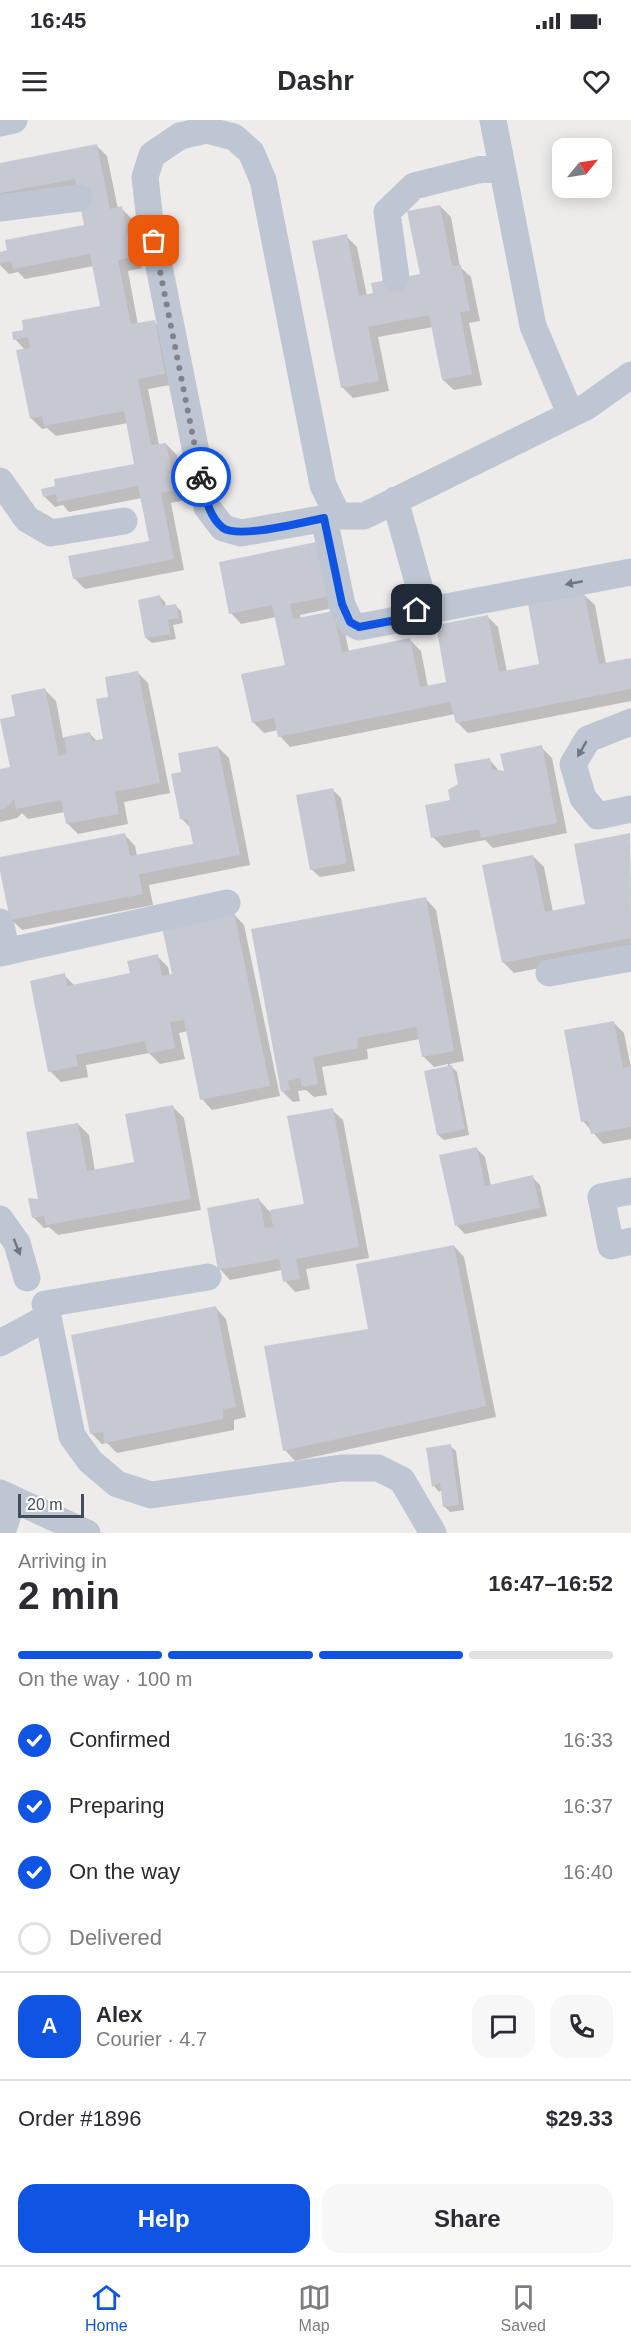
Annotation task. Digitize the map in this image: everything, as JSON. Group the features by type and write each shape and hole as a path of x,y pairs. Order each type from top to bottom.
{"lane":[{"path":"0,123 14,120"},
{"path":"493,120 533,326 570,413"},
{"path":"631,375 586,407 364,516 331,517 242,533 224,528 207,507 150,221 145,177 152,155 180,136 206,130 234,137 250,152 263,180 331,517 342,604 350,622 359,627 407,618 417,610 441,608 631,572"},
{"path":"396,278 387,212 414,186 478,170 502,167"},
{"path":"0,208 79,198"},
{"path":"0,482 27,519 51,533 124,520"},
{"path":"395,500 421,593 417,610"},
{"path":"631,722 588,739 573,764 583,798 598,816 631,809"},
{"path":"0,922 4,952 227,903"},
{"path":"549,973 631,958"},
{"path":"631,1191 601,1197 611,1245 631,1241"},
{"path":"0,1220 17,1243 27,1278"},
{"path":"45,1304 208,1276"},
{"path":"0,1343 48,1317 72,1436 90,1461 117,1484 151,1495 341,1468 378,1468 402,1480 433,1533"},
{"path":"2,1533 7,1496 87,1533"}],"building":[{"path":"97,144 110,209 122,206 132,257 118,260 131,324 155,320 165,374 138,379 151,445 166,443 176,490 161,493 174,559 73,579 68,556 149,541 138,486 57,502 56,494 43,497 41,489 55,486 54,479 134,464 124,411 44,426 42,416 30,419 16,350 30,348 28,337 13,340 12,332 23,330 22,320 100,306 90,254 13,269 11,261 0,263 0,252 7,250 5,240 84,225 75,179 0,193 0,163"},
{"path":"440,205 452,266 461,265 470,311 460,312 472,374 442,380 429,315 368,327 379,381 341,388 312,241 347,234 359,296 373,293 371,283 420,274 407,211"},
{"path":"321,541 332,596 290,604 293,619 333,611 342,652 410,638 420,687 446,682 436,625 488,615 499,672 539,664 528,604 584,593 599,664 631,658 631,689 456,723 450,702 278,737 274,718 252,723 241,674 285,665 272,605 229,614 219,562"},
{"path":"160,595 162,606 176,604 179,618 168,620 171,634 145,638 138,600"},
{"path":"138,671 160,783 115,792 119,814 66,824 61,800 16,809 14,799 6,808 0,809 0,769 10,767 0,719 15,716 11,695 45,688 59,756 67,754 64,737 90,732 92,741 103,739 96,699 108,697 105,677"},
{"path":"542,745 557,823 481,838 479,829 431,838 425,805 450,800 448,790 458,784 454,764 490,758 492,769 504,771 500,754"},
{"path":"218,746 240,855 139,874 143,894 10,920 0,871 0,857 125,833 130,856 193,844 188,820 180,819 171,774 181,772 178,753"},
{"path":"333,788 347,863 310,870 296,795"},
{"path":"630,833 631,938 502,963 482,865 533,855 545,912 585,904 574,844"},
{"path":"426,897 454,1051 422,1057 416,1027 357,1038 358,1048 313,1057 318,1084 302,1087 300,1078 288,1081 290,1090 281,1092 251,929"},
{"path":"234,912 270,1086 200,1100 184,1020 170,1022 175,1048 148,1054 145,1041 76,1055 78,1066 48,1072 30,981 65,973 67,986 130,973 127,961 158,954 162,976 172,974 162,927"},
{"path":"614,1021 623,1068 631,1066 631,1127 591,1134 588,1121 581,1122 564,1030"},
{"path":"452,1065 465,1129 437,1135 424,1071"},
{"path":"173,1105 191,1199 46,1225 44,1216 32,1218 28,1198 38,1199 26,1132 78,1123 87,1171 134,1162 125,1114"},
{"path":"333,1108 359,1247 296,1259 300,1279 283,1282 279,1259 218,1270 207,1208 259,1198 265,1228 273,1227 270,1210 304,1204 287,1116"},
{"path":"477,1147 485,1186 533,1175 540,1208 455,1226 439,1155"},
{"path":"454,1245 486,1406 283,1451 264,1346 368,1329 356,1264"},
{"path":"216,1306 236,1407 223,1409 223,1419 104,1443 103,1432 90,1434 71,1335"},
{"path":"451,1444 459,1505 443,1507 440,1483 432,1487 426,1448"}],"way so far":[{"path":"154,241 201,477"}],"route":[{"path":"201,477 207,507 224,528 242,533 324,518 342,604 350,622 359,627 407,618 417,610"}]}
